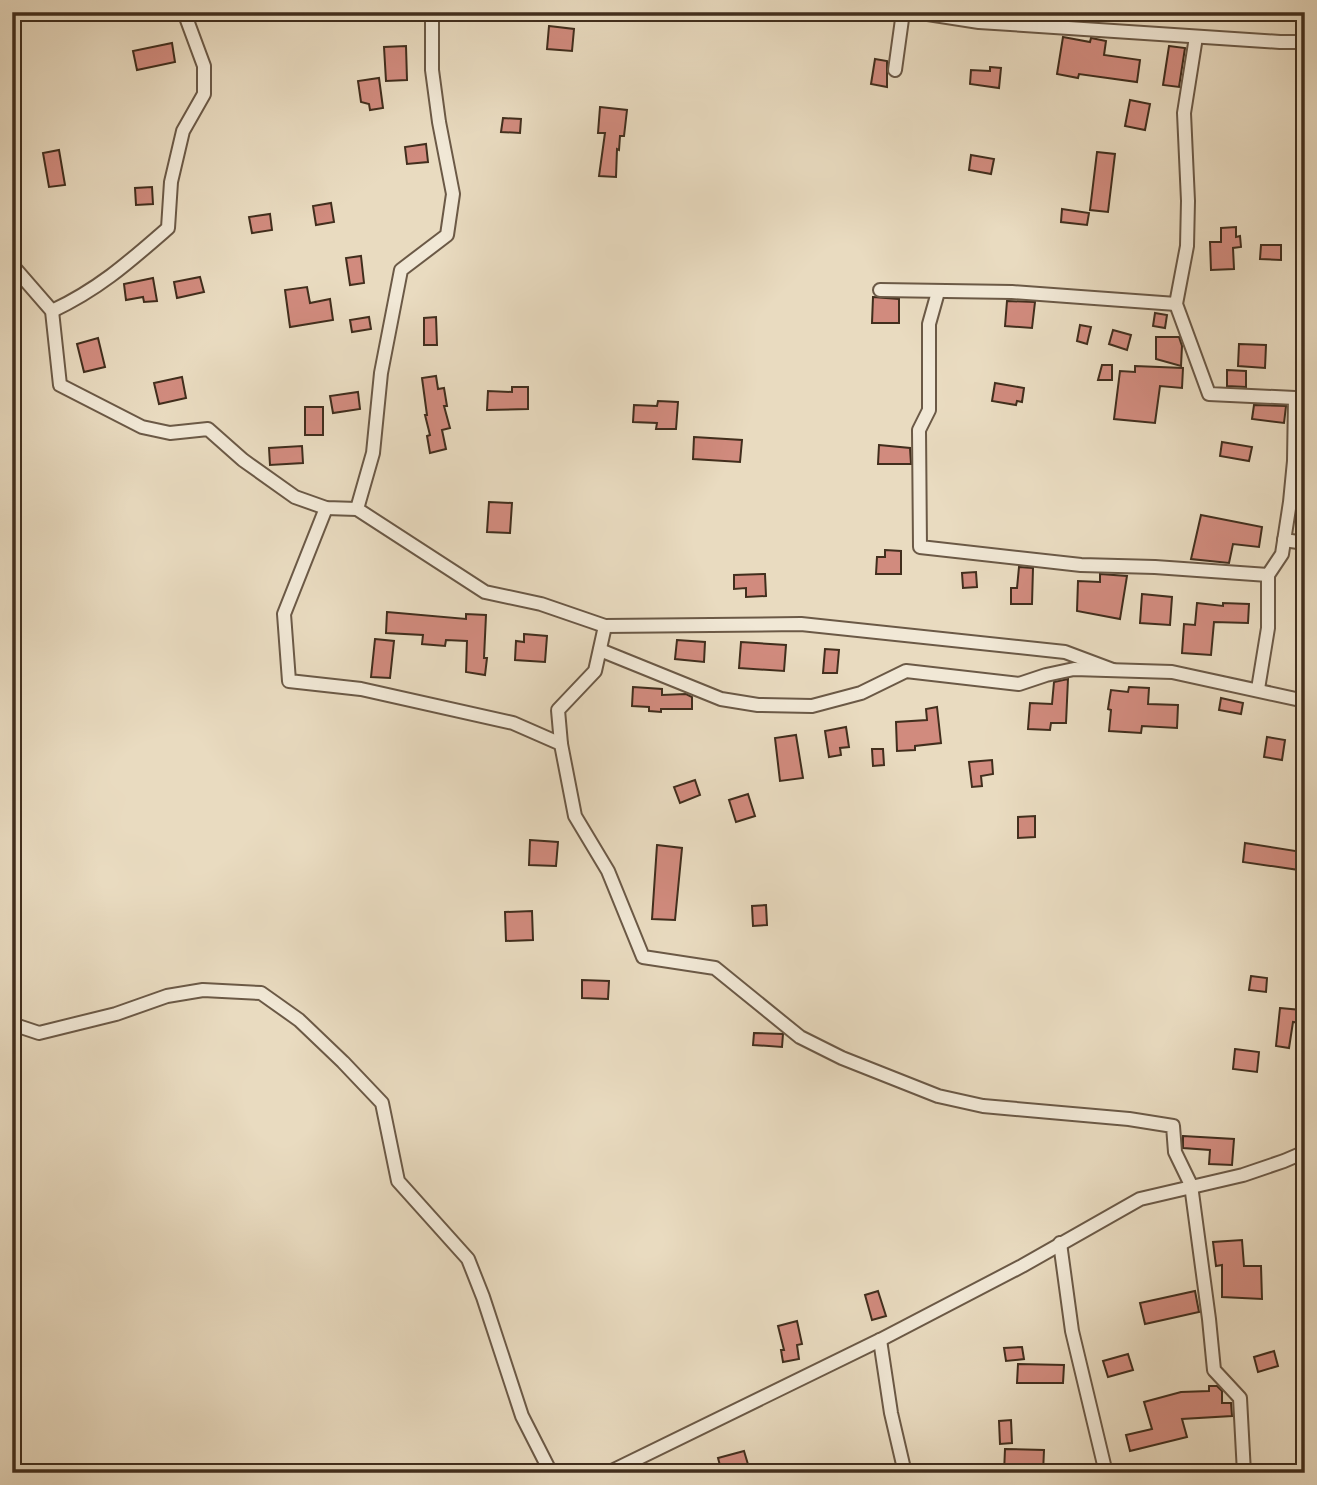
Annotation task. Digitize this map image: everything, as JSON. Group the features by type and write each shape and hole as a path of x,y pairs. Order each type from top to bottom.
{"street":[{"path":"52,311 83,297 126,265 168,228 171,182 183,131 204,94 204,66 184,12"},
{"path":"356,509 373,453 382,373 401,270 447,235 449,222 453,194 432,70 432,12"},
{"path":"895,70 903,12"},
{"path":"915,12 979,23 1280,42 1305,41"},
{"path":"1196,37 1184,113 1187,246 1176,304 1209,394 1295,398 1294,461 1284,540 1282,554 1268,575 1268,628 1258,690"},
{"path":"12,265 52,311 60,385 142,427 170,433 208,429 243,460 295,497 326,508 356,509 485,592 541,604 605,626 801,624 1065,652 1113,670"},
{"path":"880,290 1012,292 1176,304"},
{"path":"938,292 929,324 929,410 919,430 920,547 1081,565 1268,575"},
{"path":"326,508 284,614 289,681 361,689 513,723 561,744"},
{"path":"1284,540 1305,543"},
{"path":"605,626 595,671 558,710 561,744 575,816 608,871 643,957 715,968 800,1037 842,1058 938,1097 983,1106 1129,1119 1173,1126 1175,1152 1191,1185 1213,1370 1240,1398 1244,1473"},
{"path":"600,650 721,699 758,705 812,706 861,694 906,671 1019,684 1074,669 1172,672 1305,701"},
{"path":"12,1024 39,1033 116,1014 167,996 203,990 261,993 299,1020 382,1103 398,1181 468,1259 522,1416 551,1473"},
{"path":"608,1473 880,1340 1140,1199 1243,1175 1305,1152"},
{"path":"1284,1161 1305,1166"},
{"path":"1060,1243 1072,1331 1106,1473"},
{"path":"880,1340 891,1413 905,1473"}],"building":[{"path":"549,26 574,29 572,51 547,49"},
{"path":"1063,37 1090,42 1091,38 1106,41 1104,55 1140,60 1137,82 1079,74 1078,78 1057,74"},
{"path":"172,43 175,62 137,70 133,51"},
{"path":"406,46 407,80 386,81 384,47"},
{"path":"1169,46 1185,48 1179,87 1163,85"},
{"path":"875,59 887,61 887,87 871,84"},
{"path":"990,67 1001,68 999,88 970,84 971,70 990,71"},
{"path":"379,78 383,108 370,110 369,104 361,102 358,81"},
{"path":"1130,100 1150,104 1145,130 1125,126"},
{"path":"600,107 627,110 624,136 620,136 619,150 617,149 616,177 599,176 605,133 598,133"},
{"path":"503,118 521,119 520,133 501,132"},
{"path":"426,144 428,162 407,164 405,147"},
{"path":"59,150 65,185 49,187 43,153"},
{"path":"1097,152 1115,154 1108,212 1090,210"},
{"path":"971,155 994,159 991,174 969,170"},
{"path":"152,187 153,204 136,205 135,188"},
{"path":"331,203 334,222 316,225 313,206"},
{"path":"1062,209 1089,213 1087,225 1061,222"},
{"path":"270,214 272,230 252,233 249,217"},
{"path":"1236,227 1236,237 1240,236 1241,247 1233,248 1234,269 1211,270 1210,242 1221,242 1221,228"},
{"path":"1261,245 1281,245 1281,260 1260,259"},
{"path":"361,256 364,283 350,285 346,258"},
{"path":"200,277 204,292 177,298 174,282"},
{"path":"153,278 157,301 144,302 143,297 126,300 124,284"},
{"path":"307,287 310,303 330,299 333,320 290,327 285,290"},
{"path":"873,297 899,299 899,323 872,323"},
{"path":"1007,301 1035,302 1032,328 1005,326"},
{"path":"1155,313 1167,315 1165,328 1153,326"},
{"path":"369,317 371,329 352,332 350,320"},
{"path":"436,317 437,345 424,345 424,318"},
{"path":"1080,325 1091,327 1087,344 1077,341"},
{"path":"1113,330 1131,335 1127,350 1109,344"},
{"path":"1156,337 1179,337 1182,346 1181,366 1156,359"},
{"path":"98,338 105,367 84,372 77,344"},
{"path":"1239,344 1266,345 1265,368 1238,366"},
{"path":"1102,365 1112,365 1112,380 1098,380"},
{"path":"1135,366 1183,368 1182,388 1160,386 1155,423 1114,419 1120,371 1135,372"},
{"path":"1227,370 1246,371 1246,387 1227,386"},
{"path":"436,376 438,389 444,388 447,406 444,406 450,428 442,430 446,449 430,453 422,378"},
{"path":"182,377 186,398 159,404 154,383"},
{"path":"995,383 1024,388 1022,402 1017,401 1016,405 992,401"},
{"path":"512,387 528,387 528,409 487,410 488,391 512,392"},
{"path":"358,392 360,409 333,413 330,396"},
{"path":"658,401 678,402 676,429 656,429 657,423 633,422 634,405 657,406"},
{"path":"1254,405 1286,406 1284,423 1252,419"},
{"path":"305,407 323,407 323,435 305,435"},
{"path":"694,437 742,440 740,462 693,459"},
{"path":"1222,442 1252,447 1249,461 1220,456"},
{"path":"879,445 910,448 911,464 878,464"},
{"path":"302,446 303,463 270,465 269,448"},
{"path":"489,502 512,503 510,533 487,532"},
{"path":"1201,515 1262,527 1259,547 1233,544 1229,563 1191,559"},
{"path":"885,550 901,551 901,574 876,574 877,557 885,557"},
{"path":"1019,567 1033,568 1032,604 1011,604 1011,588 1017,588"},
{"path":"976,572 977,587 963,588 962,573"},
{"path":"765,574 766,596 746,597 746,588 734,589 734,575"},
{"path":"1100,574 1127,576 1120,619 1077,611 1078,581 1100,582"},
{"path":"1142,594 1172,597 1170,625 1140,623"},
{"path":"1197,603 1223,606 1223,603 1249,604 1248,623 1214,622 1211,655 1182,653 1184,624 1195,625"},
{"path":"387,612 466,619 466,614 486,615 485,675 466,672 467,641 446,640 445,646 422,644 423,635 386,633"},
{"path":"524,634 547,636 545,662 515,660 516,641 524,642"},
{"path":"375,639 394,641 390,678 371,677"},
{"path":"677,640 705,642 704,662 675,659"},
{"path":"741,642 786,645 784,671 739,668"},
{"path":"825,649 839,650 837,673 823,673"},
{"path":"1068,679 1066,723 1051,723 1050,730 1028,729 1030,703 1052,704 1054,682"},
{"path":"633,687 662,689 662,695 686,694 692,697 692,709 661,709 661,712 649,711 649,707 632,706"},
{"path":"1129,687 1149,688 1148,704 1178,705 1177,728 1142,726 1141,733 1109,731 1111,690 1128,692"},
{"path":"1221,698 1243,703 1241,714 1219,710"},
{"path":"937,707 941,743 915,746 915,750 897,751 896,722 927,720 926,709"},
{"path":"846,727 849,747 840,748 841,755 829,757 825,731"},
{"path":"796,735 803,778 780,781 775,738"},
{"path":"1267,737 1285,740 1282,760 1264,757"},
{"path":"872,749 883,749 884,765 873,766"},
{"path":"992,760 993,774 981,776 982,786 972,787 969,762"},
{"path":"695,780 700,795 680,803 674,787"},
{"path":"748,794 755,816 736,822 729,800"},
{"path":"1035,816 1035,837 1018,838 1018,817"},
{"path":"530,840 558,842 556,866 529,865"},
{"path":"1245,843 1302,852 1299,870 1243,862"},
{"path":"657,845 682,848 675,920 652,919"},
{"path":"766,905 767,925 753,926 752,906"},
{"path":"532,911 533,940 506,941 505,912"},
{"path":"1251,976 1267,978 1266,992 1249,990"},
{"path":"582,980 609,981 608,999 582,998"},
{"path":"1280,1008 1301,1010 1300,1023 1293,1022 1289,1048 1276,1046"},
{"path":"754,1033 783,1034 782,1047 753,1045"},
{"path":"1235,1049 1259,1052 1257,1072 1233,1069"},
{"path":"1183,1136 1234,1139 1232,1165 1209,1164 1210,1150 1183,1148"},
{"path":"1242,1240 1244,1266 1261,1266 1262,1299 1222,1297 1222,1265 1216,1266 1213,1242"},
{"path":"878,1291 886,1316 872,1320 865,1295"},
{"path":"1195,1291 1199,1312 1145,1324 1140,1303"},
{"path":"797,1321 802,1344 797,1345 799,1359 783,1362 781,1350 784,1350 778,1326"},
{"path":"1022,1347 1024,1359 1006,1361 1004,1348"},
{"path":"1274,1351 1278,1366 1258,1372 1254,1357"},
{"path":"1128,1354 1133,1370 1108,1377 1103,1361"},
{"path":"1018,1364 1064,1365 1063,1383 1017,1383"},
{"path":"1209,1386 1217,1386 1222,1391 1222,1403 1231,1403 1232,1416 1182,1419 1187,1437 1130,1451 1126,1435 1152,1429 1144,1402 1181,1392 1209,1391"},
{"path":"1011,1420 1012,1443 1000,1444 999,1421"},
{"path":"1005,1449 1044,1450 1043,1473 1004,1473"},
{"path":"744,1451 750,1471 722,1473 718,1458"}]}
